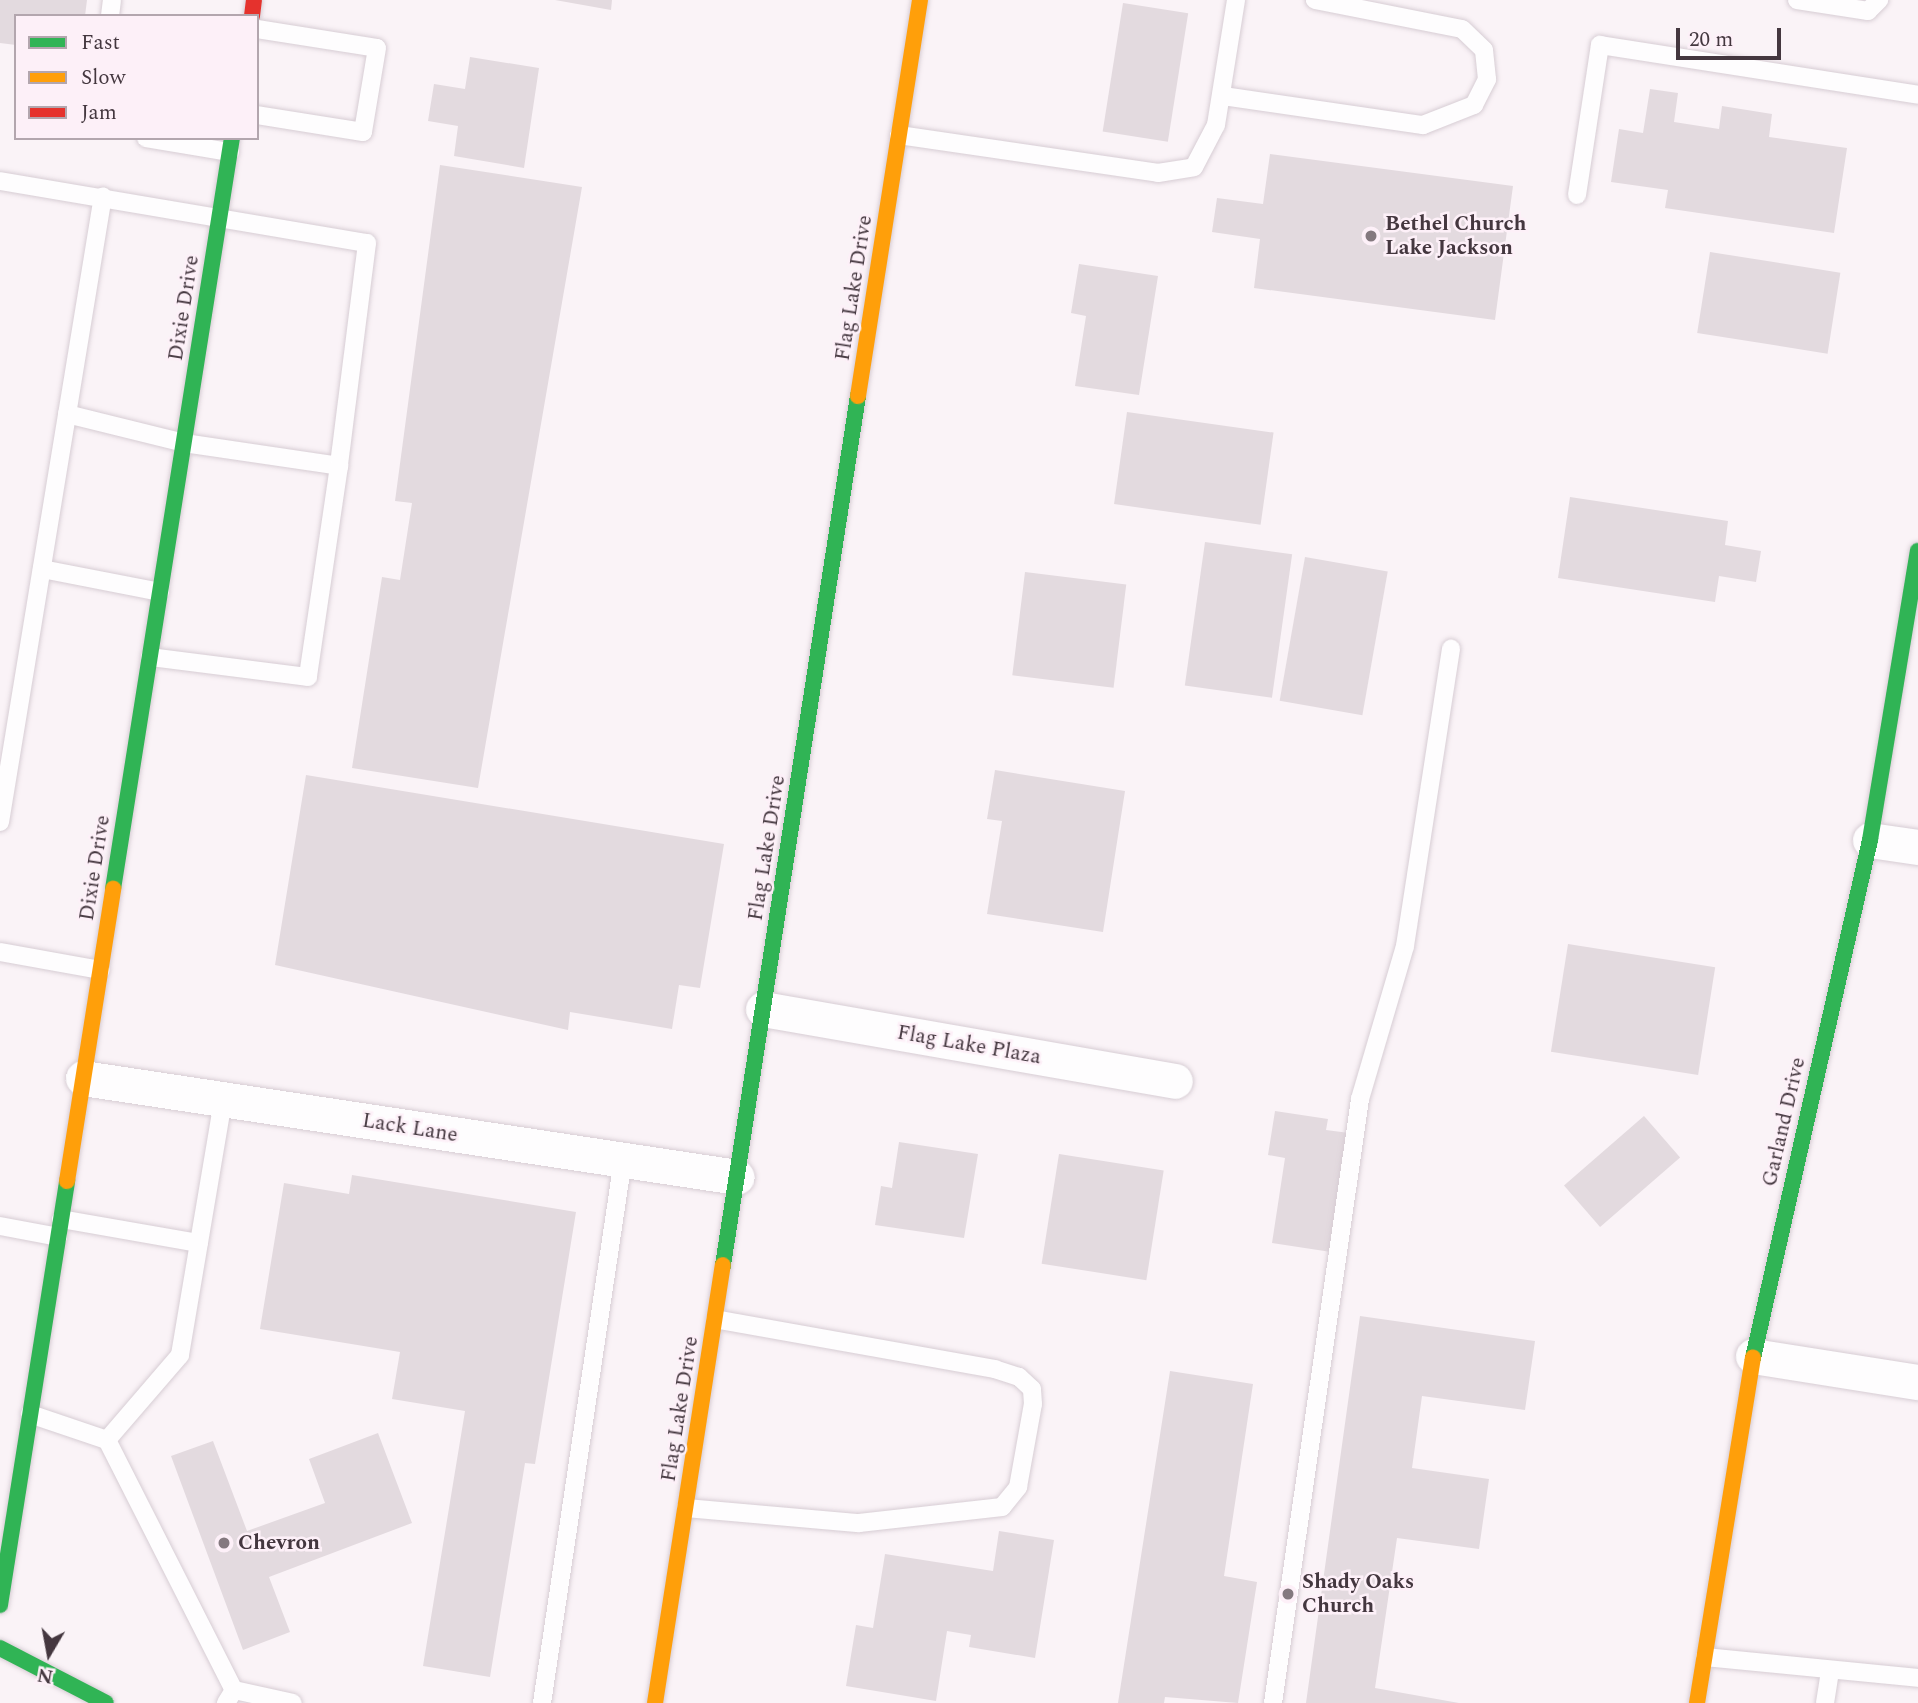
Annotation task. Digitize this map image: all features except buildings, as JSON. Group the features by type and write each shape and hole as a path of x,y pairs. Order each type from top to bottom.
{"street":[{"name":"Flag Lake Drive","path":"656,1703 920,0"},
{"name":"Dixie Drive","path":"0,1605 231,145"},
{"name":"Garland Drive","path":"1697,1703 1754,1356 1870,840 1918,551"},
{"path":"1870,840 1918,847"},
{"name":"Flag Lake Plaza","path":"763,1009 1175,1081"},
{"name":"Lack Lane","path":"83,1078 737,1177"},
{"path":"1754,1356 1918,1382"},
{"path":"8,1439 30,1414"},
{"path":"0,1648 106,1703"}],"lane":[{"path":"899,135 1158,173 1194,167 1223,96 1236,0"},
{"path":"1223,96 1423,125 1474,105 1487,79 1484,50 1462,29 1315,0"},
{"path":"1797,0 1868,11 1879,0"},
{"path":"259,29 377,48 363,132 259,115"},
{"path":"1577,195 1600,45 1918,95"},
{"path":"170,140 231,145"},
{"path":"0,181 220,215 367,243 339,466 308,677 150,657"},
{"path":"0,822 103,196"},
{"path":"67,414 184,443 339,466"},
{"path":"41,569 160,592"},
{"path":"1273,1703 1360,1099 1405,946 1451,649"},
{"path":"0,952 100,970"},
{"path":"107,1440 180,1355 223,1100"},
{"path":"542,1703 623,1160"},
{"path":"61,1219 199,1242"},
{"path":"0,1226 58,1237"},
{"path":"686,1508 859,1523 1002,1507 1018,1487 1032,1404 1032,1390 1019,1377 995,1369 715,1319"},
{"path":"30,1414 107,1440 230,1696 293,1703"},
{"path":"1705,1657 1918,1678"},
{"path":"1825,1703 1830,1670"}],"traffic: fast":[{"path":"113,889 232,140"},
{"path":"723,1265 858,396"},
{"path":"1753,1358 1870,840 1918,551"},
{"path":"0,1605 67,1181"},
{"path":"0,1648 106,1703"}],"traffic: slow":[{"path":"858,396 920,0"},
{"path":"67,1181 113,889"},
{"path":"655,1703 723,1265"},
{"path":"1697,1703 1753,1358"}],"traffic: jam":[{"path":"252,14 254,0"}],"place":[{"name":"Bethel Church Lake Jackson","path":"1371,236"},
{"name":"Chevron","path":"224,1543"},
{"name":"Shady Oaks Church","path":"1288,1594"}]}
